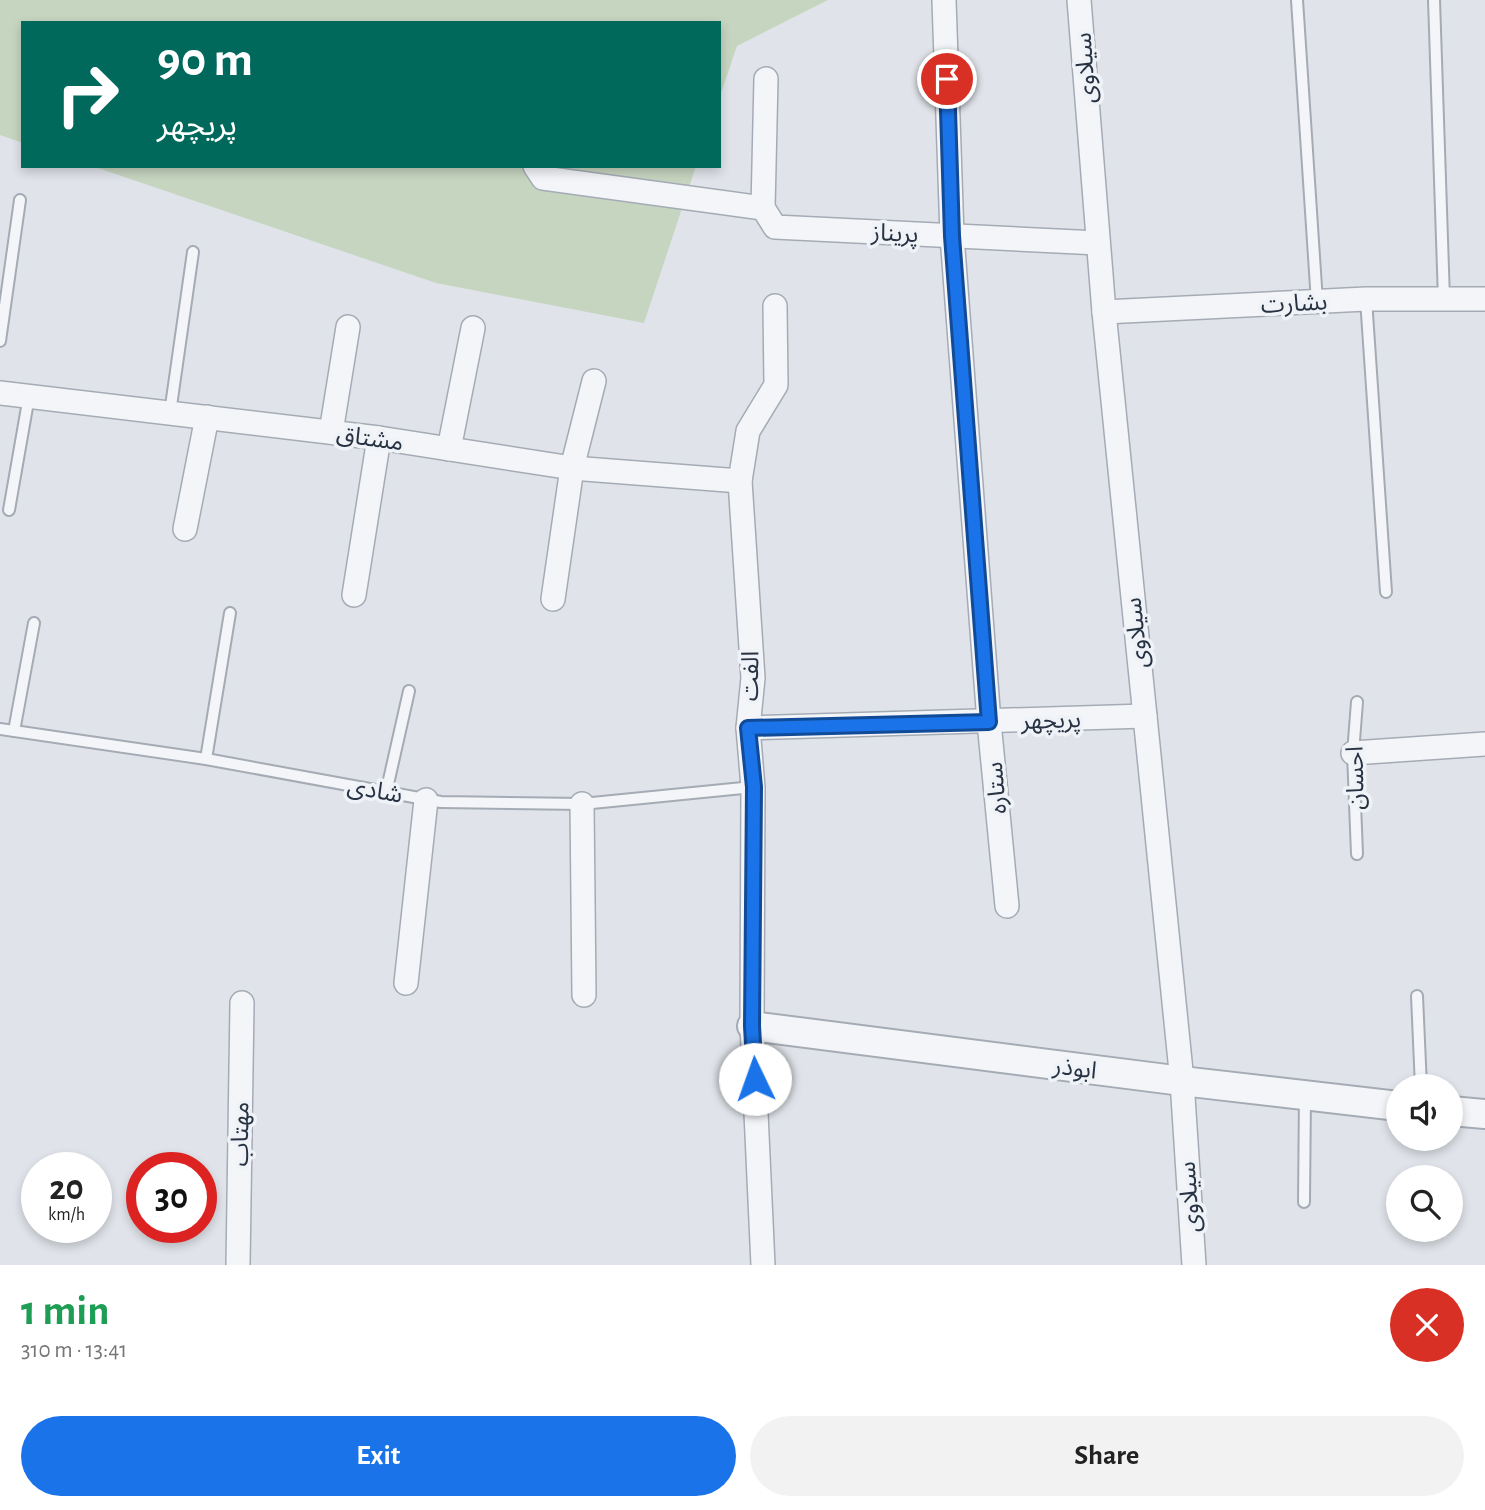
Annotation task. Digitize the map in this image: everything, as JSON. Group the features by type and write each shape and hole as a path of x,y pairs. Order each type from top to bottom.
{"street":[{"name":"ستاره","path":"944,0 952,236 989,722 1007,906"},
{"name":"سیلاوی","path":"1079,0 1104,312 1182,1082 1194,1265"},
{"path":"766,79 769,217"},
{"name":"پریناز","path":"536,168 543,178 769,217 952,236 1098,243"},
{"name":"بشارت","path":"1104,312 1366,299 1485,299"},
{"name":"الفت","path":"764,1265 752,1026 754,787 748,728 753,678 740,481 748,431 776,385 775,306"},
{"path":"331,432 348,327"},
{"path":"449,449 473,328"},
{"path":"553,598 572,468 593,381"},
{"name":"مشتاق","path":"0,393 379,438 572,468 740,481"},
{"path":"185,529 207,417"},
{"path":"354,594 379,438"},
{"name":"پریچهر","path":"748,728 1145,716"},
{"path":"1353,753 1485,744"},
{"path":"406,983 426,800"},
{"path":"582,804 584,995"},
{"name":"مهتاب","path":"238,1265 242,1003"},
{"name":"ابوذر","path":"752,1026 1182,1082 1386,1105"},
{"path":"1463,1112 1485,1114"}],"lane":[{"path":"1297,0 1317,302"},
{"path":"1434,0 1444,299"},
{"path":"0,341 20,200"},
{"path":"170,413 193,252"},
{"path":"1366,299 1386,592"},
{"path":"9,510 29,397"},
{"path":"206,759 230,613"},
{"path":"14,731 34,622"},
{"path":"386,793 408,691"},
{"name":"احسان","path":"1357,702 1353,753 1357,854"},
{"name":"شادی","path":"0,729 206,759 441,802 582,804 754,787"},
{"path":"1417,996 1420,1074"},
{"path":"1304,1202 1305,1096"}],"green space":[{"path":"0,0 828,0 737,46 721,93 721,21 21,21 21,142 0,135"},
{"path":"98,168 695,168 644,323 436,283"}],"route":[{"path":"755,1079 752,1026 754,787 748,728 989,722 952,236 947,79"}]}
